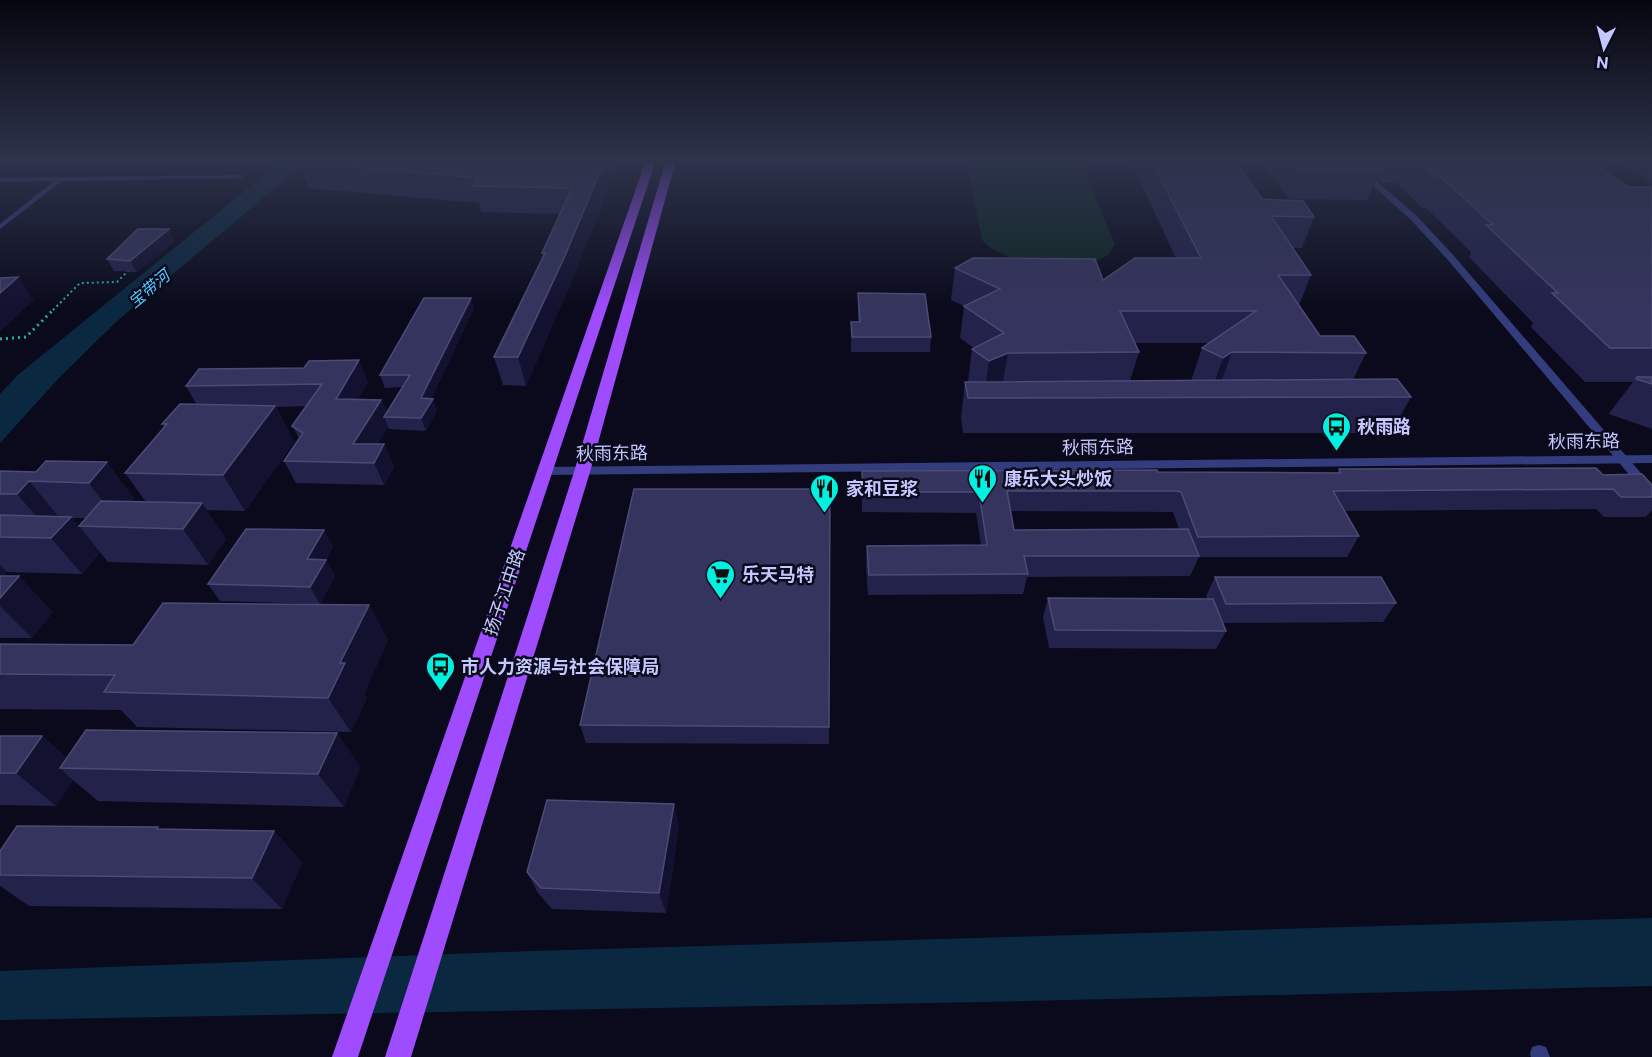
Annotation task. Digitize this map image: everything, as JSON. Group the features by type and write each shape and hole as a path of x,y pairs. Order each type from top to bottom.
{"main road":[{"name":"扬子江中路","path":"345,1057 634,209"},
{"name":"扬子江中路","path":"398,1057 582,472 656,209"}],"street":[{"path":"1404,209 1452,258 1652,494"},
{"name":"秋雨东路","path":"545,471 1652,459"}],"lane":[{"path":"0,227 22,209"}],"path":[{"path":"0,339 27,337 80,283 117,282 133,265"}],"green space":[{"path":"976,209 1101,209 1115,244 1108,255 1089,265 1015,260 989,247 982,240"}],"water":[{"name":"宝带河","path":"222,209 250,209 116,322 59,378 0,443 0,394 19,374"},
{"path":"1652,918 1652,986 985,1002 0,1020 0,971 533,951"}],"building":[{"path":"562,209 584,209 518,357 494,357 545,253 542,253"},
{"path":"1176,209 1309,209 1314,217 1271,216 1311,275 1278,275 1320,336 1354,336 1366,353 1232,352 1223,358 1202,348 1256,311 1120,311 1139,352 1008,353 989,361 972,349 1004,333 964,306 1000,289 955,268 973,258 1095,259 1103,280 1135,258 1201,258"},
{"path":"1476,209 1652,209 1652,348 1610,348 1552,293 1558,293 1486,225 1493,225"},
{"path":"138,229 169,229 130,261 107,259"},
{"path":"18,277 0,293 0,278"},
{"path":"858,293 925,294 931,337 852,337 851,322 860,322"},
{"path":"424,298 471,298 421,398 433,399 421,418 384,417 410,375 380,375"},
{"path":"359,360 336,399 381,400 353,444 384,444 374,463 284,461 303,433 292,426 322,384 186,386 199,369 304,368 309,361"},
{"path":"1637,377 1652,377 1652,384 1636,379"},
{"path":"1397,379 1411,397 968,398 965,382"},
{"path":"180,404 275,406 223,475 125,473 167,424 162,424"},
{"path":"46,461 107,462 89,483 29,481 17,494 0,494 0,471 36,472"},
{"path":"1596,468 1603,475 1642,474 1652,485 1652,497 1621,497 1613,489 1333,491 1359,536 1198,537 1181,492 1177,491 1007,491 1014,530 1188,529 1199,556 1024,556 1028,574 869,575 867,546 987,545 979,492 863,492 862,471 1157,470 1158,472 1341,473 1339,469"},
{"path":"634,489 830,489 829,727 580,725"},
{"path":"101,501 202,503 183,529 79,526"},
{"path":"0,515 71,517 51,538 0,537"},
{"path":"246,529 324,530 307,559 326,560 310,587 208,584"},
{"path":"0,576 19,576 0,598"},
{"path":"1215,577 1381,577 1396,603 1226,604"},
{"path":"1048,598 1213,599 1226,631 1055,630"},
{"path":"163,603 369,605 340,663 345,663 328,698 104,692 115,675 0,674 0,644 133,645"},
{"path":"86,730 337,733 318,774 60,768"},
{"path":"0,736 42,736 16,773 0,773"},
{"path":"547,800 674,804 659,893 541,888 527,872"},
{"path":"17,826 274,831 252,878 0,875 0,851"}],"place":[{"name":"秋雨路","path":"1336,452"},
{"name":"康乐大头炒饭","path":"983,504"},
{"name":"家和豆浆","path":"825,514"},
{"name":"乐天马特","path":"721,600"},
{"name":"市人力资源与社会保障局","path":"440,692"}]}
